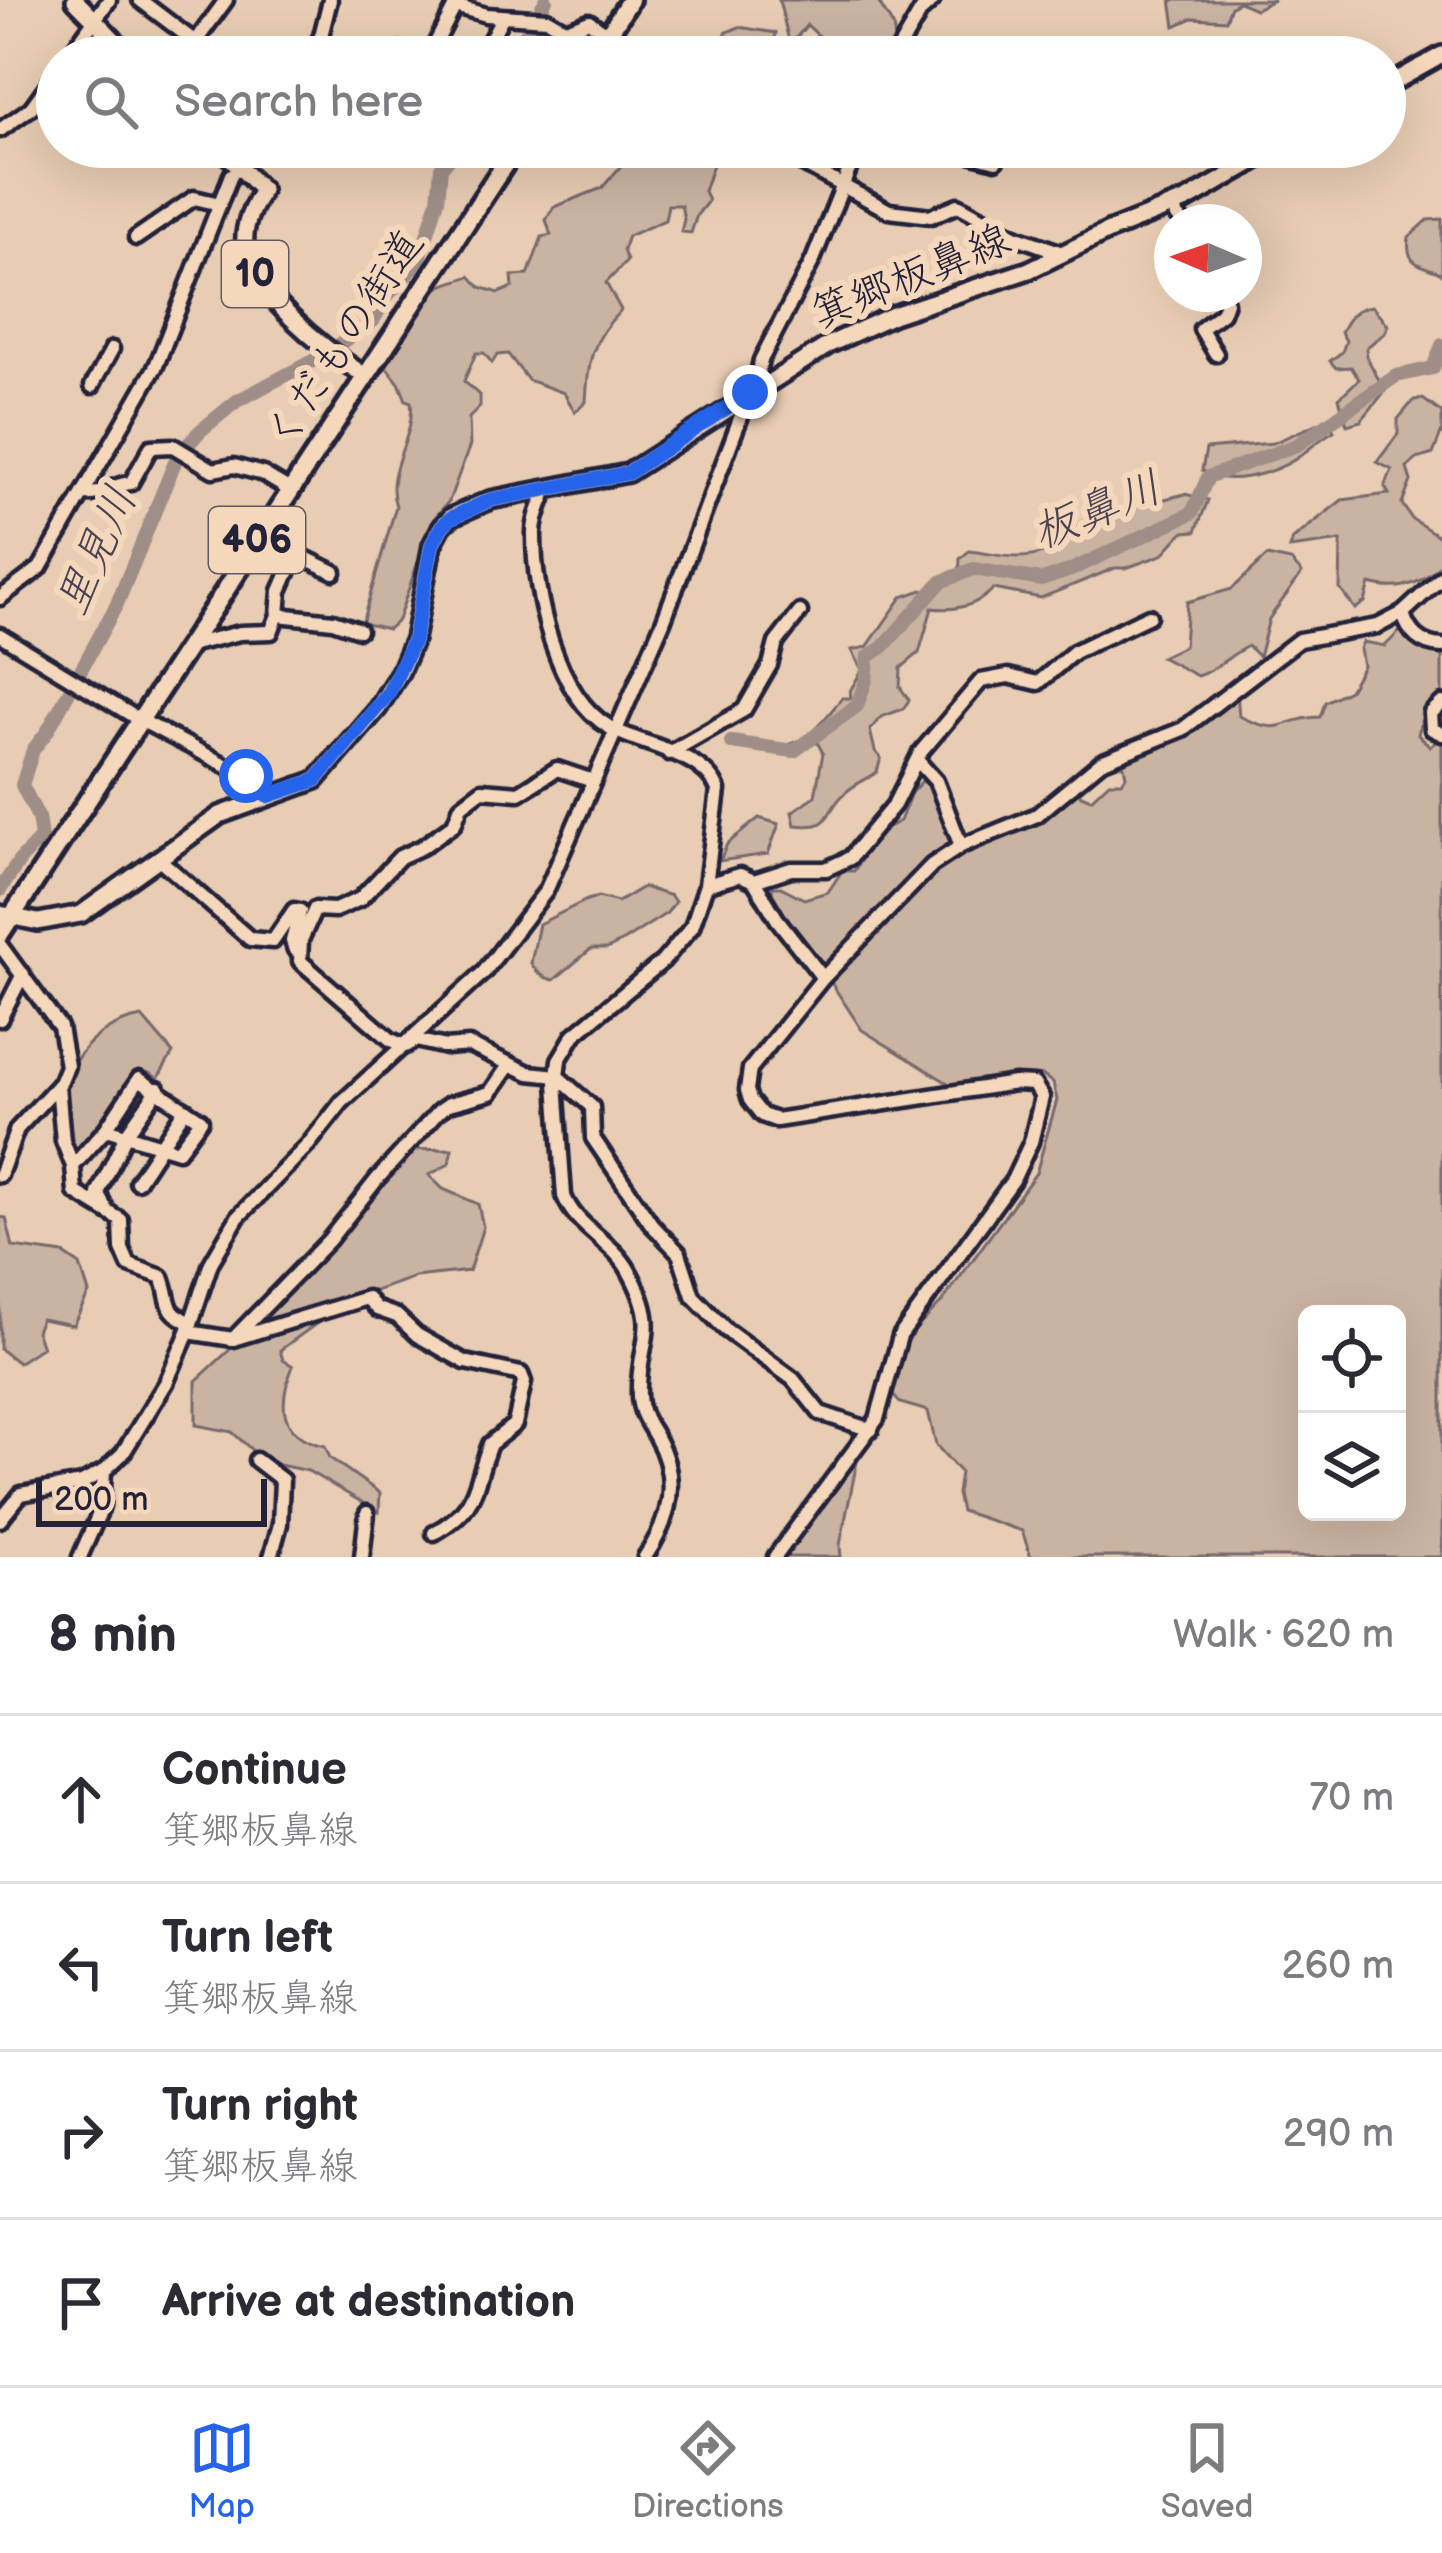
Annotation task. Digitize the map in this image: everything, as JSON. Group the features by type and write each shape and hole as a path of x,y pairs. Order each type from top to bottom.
{"highway":[{"path":"611,36 630,0"},
{"name":"くだもの街道","path":"3,922 502,168"}],"main road":[{"path":"75,0 111,36"},
{"path":"1406,75 1442,55"},
{"name":"10","path":"241,168 262,190 245,232 253,271 322,344 365,376"},
{"name":"箕郷板鼻線","path":"1178,204 1242,168"},
{"name":"箕郷板鼻線","path":"3,922 55,922 80,914 220,815 316,780 388,694 414,639 428,560 442,526 476,504 628,473 752,391 861,328 999,281 1154,214"}],"street":[{"path":"83,36 109,0"},
{"path":"140,0 189,36"},
{"path":"200,36 226,0"},
{"path":"321,36 330,0"},
{"path":"906,36 933,0"},
{"path":"438,36 455,6 467,4 502,18 535,17 566,30 589,21 609,36"},
{"path":"492,36 502,18"},
{"path":"0,130 36,101"},
{"path":"809,168 890,211 931,216 958,205 1017,237 1062,253"},
{"path":"0,1520 21,1494 71,1487 104,1471 123,1453 148,1415 190,1328 211,1263 238,1217 308,1145 342,1102 484,971 546,891 670,604 761,360 813,260 849,168"},
{"path":"0,598 40,568 163,352 231,175"},
{"path":"136,238 194,198 220,204"},
{"path":"1216,354 1202,329 1222,312"},
{"path":"92,386 112,349"},
{"path":"84,494 131,483 151,447 173,446 213,470 234,466 263,474 290,490"},
{"path":"546,491 533,533 544,626 575,690 608,727 701,768 716,785 706,885 685,938 574,1035 559,1060 557,1076 568,1207 622,1258 649,1323 639,1402 665,1454 670,1485 666,1522 645,1557"},
{"path":"189,645 271,632 280,591 298,552 334,572"},
{"path":"775,1557 871,1430 882,1407 900,1336 1013,1180 1031,1142 1042,1097 1034,1084 1015,1083 786,1120 762,1115 747,1090 751,1070 823,978 932,865 962,846 1036,815 1101,762 1184,729 1299,640 1378,626 1403,613 1442,577"},
{"path":"669,753 744,710 770,665 776,643 800,612"},
{"path":"1403,613 1418,638 1442,646"},
{"path":"278,615 333,621 359,630"},
{"path":"754,881 790,869 826,869 850,858 894,806 917,760 984,679 1008,676 1038,683 1074,652 1149,616"},
{"path":"0,635 140,720 246,776 268,796"},
{"path":"1442,703 1431,713 1430,721 1442,734"},
{"path":"917,760 936,781 962,846"},
{"path":"299,953 315,909 335,910 360,899 400,857 422,848 454,824 461,806 482,790 519,793 557,770 593,781"},
{"path":"158,858 250,939 273,941 294,910 300,911 292,948 304,966 363,1018 405,1046"},
{"path":"706,885 740,874 754,881 823,978"},
{"path":"0,945 60,1027 68,1066 58,1085 17,1129 0,1175"},
{"path":"0,1019 23,974"},
{"path":"405,1046 416,1040 446,1047 469,1045 529,1073 557,1076 592,1107 593,1138 652,1226 679,1252 693,1296 726,1330 794,1378 820,1413 871,1430"},
{"path":"233,1339 329,1240 444,1106 490,1094 510,1064"},
{"path":"73,1166 140,1079 201,1120 178,1151 106,1129"},
{"path":"58,1085 63,1141 73,1166 75,1192 122,1220 122,1249 129,1264 162,1277 175,1316 190,1328 233,1339 367,1298 377,1310 397,1316 417,1335 465,1363 521,1374 524,1382 515,1424 490,1444 468,1508 434,1533"},
{"path":"106,1209 98,1193 126,1135 158,1089"},
{"path":"137,1182 160,1145"},
{"path":"256,1460 282,1480 280,1524 271,1557"},
{"path":"80,1557 102,1508 104,1471"},
{"path":"362,1557 367,1513"}],"shaded area":[{"path":"779,0 877,0 894,36 819,36 807,25 798,36 788,36"},
{"path":"1171,0 1274,0 1255,9 1239,2 1231,6 1226,20 1193,18 1175,26"},
{"path":"739,27 776,33 725,36"},
{"path":"619,168 712,168 704,191 708,201 691,233 681,232 681,205 668,205 665,220 628,236 623,250 627,261 606,283 621,310 593,352 586,402 575,412 564,393 528,380 508,354 497,355 492,363 484,353 476,353 464,381 480,396 480,407 469,418 470,445 449,501 432,521 398,620 388,629 362,623 396,506 396,467 411,415 411,402 383,363 412,316 437,288 470,276 480,287 499,293 513,287 512,276 528,275 542,237 551,235 546,220 554,207 602,188"},
{"path":"1442,219 1442,274 1413,260 1408,247 1409,237 1428,220"},
{"path":"1372,306 1388,325 1367,347 1366,356 1385,391 1361,421 1347,425 1339,398 1359,379 1351,367 1336,368 1330,361 1342,352 1346,341 1341,332 1350,318"},
{"path":"1423,399 1442,413 1442,431 1433,454 1407,468 1411,481 1402,504 1412,519 1440,537 1442,563 1409,585 1370,584 1365,602 1355,609 1340,589 1341,541 1290,548 1293,539 1342,500 1389,494 1385,487 1392,470 1377,462 1398,434 1398,419 1414,400"},
{"path":"1328,419 1334,431 1273,470 1222,478 1202,470 1206,449 1273,443"},
{"path":"1185,494 1208,500 1196,531 1183,532 1162,555 1041,598 993,589 965,606 932,608 919,653 901,668 900,687 909,700 870,730 881,758 877,772 847,791 821,823 795,825 792,812 815,796 823,753 817,742 797,754 777,747 806,736 842,698 851,698 862,670 852,650 867,647 902,597 922,590 934,594 959,577 960,559 969,551 1009,557 1038,555 1072,527 1090,519"},
{"path":"1267,556 1291,561 1302,573 1269,619 1259,657 1248,646 1197,676 1161,657 1184,646 1187,602 1232,589"},
{"path":"1405,626 1418,644 1442,656 1442,698 1424,709 1418,735 1430,746 1442,738 1442,1557 1031,1557 1022,1531 961,1511 960,1472 936,1445 928,1411 900,1403 890,1392 899,1353 912,1333 942,1302 1036,1173 1057,1100 1053,1083 1042,1075 951,1085 862,1030 830,981 917,885 956,854 1075,787 1091,799 1109,782 1122,782 1124,766 1108,761 1197,727 1237,692 1239,716 1255,723 1275,727 1320,717 1325,702 1349,690 1363,666 1363,642 1385,646"},
{"path":"922,781 932,787 955,842 918,870 821,969 774,909 772,887 804,899 828,892 842,871 854,871 878,832 900,821 911,793"},
{"path":"759,818 779,824 768,854 720,861 727,844"},
{"path":"643,887 671,896 675,902 667,913 607,949 591,949 554,980 533,967 539,924 587,900 598,897 618,902"},
{"path":"142,1017 173,1053 158,1078 147,1072 130,1086 72,1155 61,1111 71,1068 99,1035"},
{"path":"452,1149 449,1164 429,1175 443,1189 478,1204 483,1227 469,1271 415,1277 349,1300 280,1350 283,1360 293,1366 284,1405 290,1426 298,1435 325,1446 330,1458 380,1493 379,1512 308,1471 265,1462 232,1432 196,1425 196,1381 237,1343 408,1150"},
{"path":"0,1217 6,1218 13,1247 64,1254 80,1265 89,1293 73,1325 41,1319 36,1331 42,1347 18,1363 0,1349"},
{"path":"858,1457 841,1557 781,1557"}],"waterway":[{"name":"里見川","path":"525,36 546,0"},
{"name":"里見川","path":"338,345 373,321 387,296 419,261 438,200 441,168"},
{"name":"板鼻川","path":"731,742 794,751 857,706 868,657 883,647 941,582 973,569 1042,580 1192,513 1208,477 1297,445 1396,376 1433,368 1442,345"},
{"name":"里見川","path":"0,890 41,838 38,817 22,785 33,750 117,604 177,457 237,401 322,356"}],"route":[{"path":"246,776 268,796 316,780 378,708 414,639 432,545 451,518 490,500 628,473 750,392"}]}
